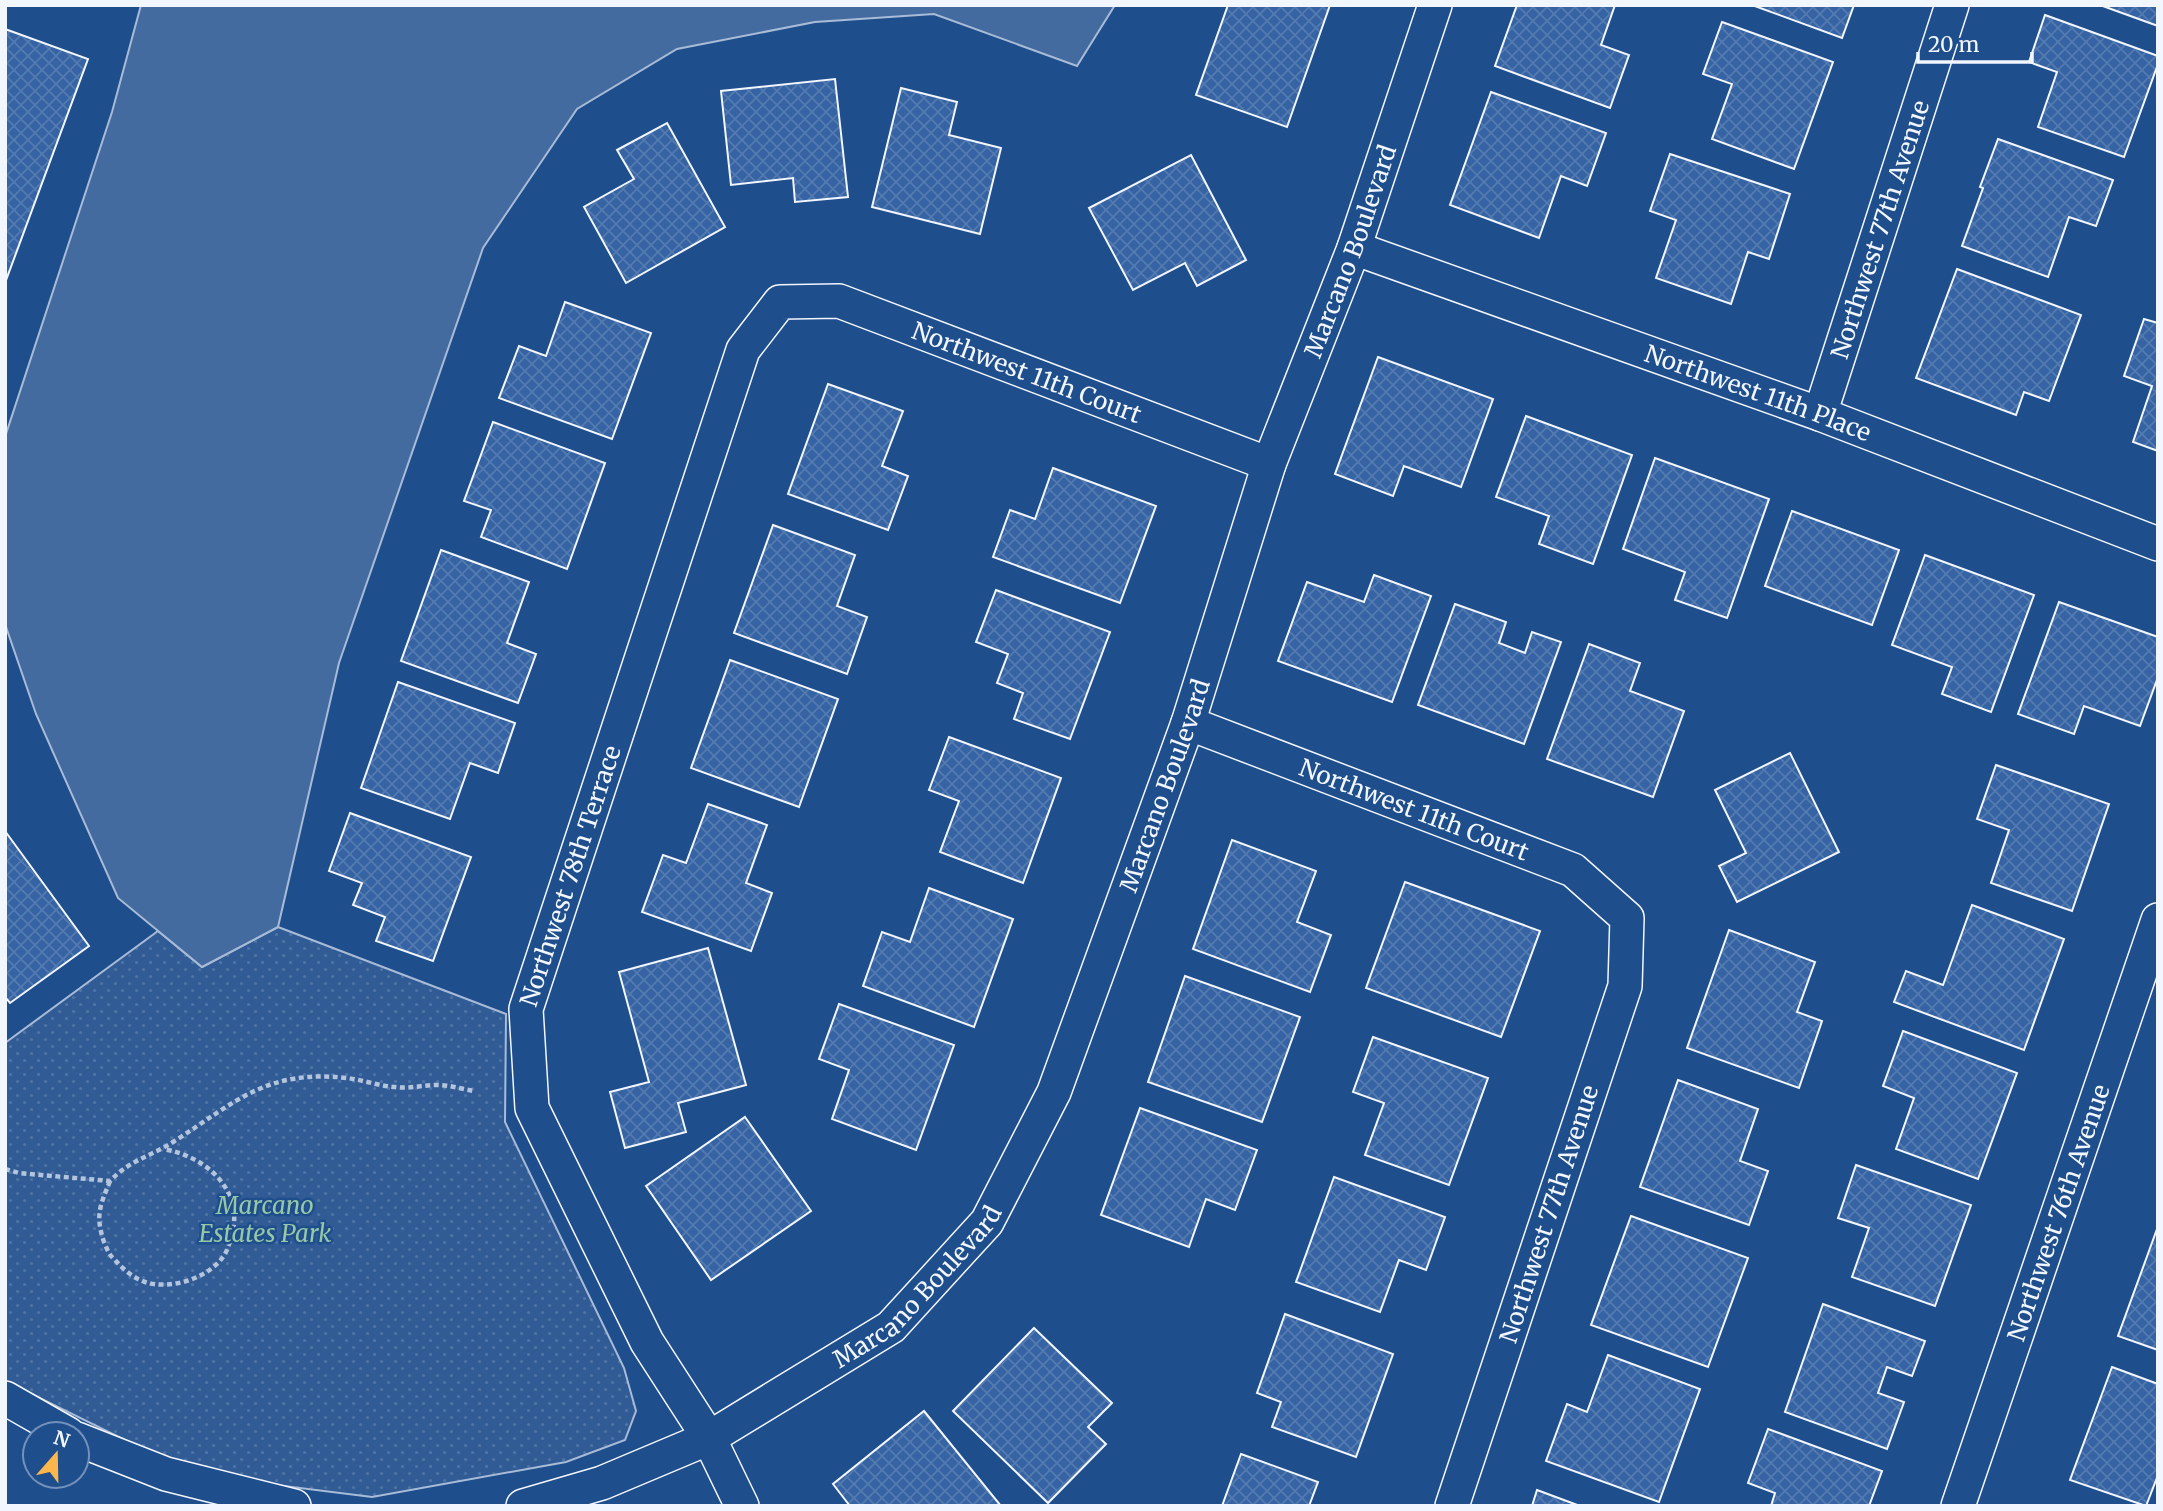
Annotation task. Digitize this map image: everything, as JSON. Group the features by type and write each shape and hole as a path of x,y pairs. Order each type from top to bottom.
{"street":[{"name":"Marcano Boulevard","path":"523,1506 602,1483 709,1438 891,1327 987,1222 1054,1092 1188,723 1269,464 1354,248 1435,5"},
{"name":"Northwest 77th Avenue","path":"1820,414 1952,5"},
{"name":"Northwest 11th Place","path":"1354,248 1820,414 2158,544"},
{"name":"Northwest 11th Court","path":"780,302 838,301 1269,464"},
{"name":"Northwest 78th Terrace","path":"742,1506 709,1438 647,1342 532,1108 526,1009 743,350 780,302"},
{"name":"Northwest 11th Court","path":"1188,723 1573,870 1626,918"},
{"name":"Northwest 77th Avenue","path":"1452,1506 1625,986 1626,918"},
{"name":"Northwest 76th Avenue","path":"1958,1506 2158,920"},
{"path":"5,1398 44,1420"},
{"path":"91,1445 232,1499 294,1506"}],"path":[{"path":"163,1149 180,1152 198,1161 224,1183 231,1196 235,1227 223,1258 199,1276 166,1285 145,1282 125,1271 109,1255 98,1219 100,1205 110,1181 122,1169 145,1155 163,1149 209,1116 251,1091 299,1077 347,1078 396,1087 439,1085 474,1091"},
{"path":"5,1169 19,1173 110,1181"}],"green space":[{"name":"Marcano Estates Park","path":"278,927 506,1014 505,1122 624,1368 636,1411 625,1440 566,1462 372,1497 196,1475 91,1423 91,1420 84,1420 5,1381 5,1043 158,931 202,967"}],"shaded area":[{"path":"141,5 1115,5 1077,66 934,14 815,22 677,49 577,109 483,248 339,663 278,927 202,967 118,898 36,714 5,624 5,437 112,112"}],"building":[{"path":"1228,5 1330,5 1287,127 1196,95"},
{"path":"1517,5 1615,5 1601,45 1629,55 1610,108 1495,66"},
{"path":"1752,5 1854,5 1842,38"},
{"path":"2100,5 2158,5 2158,26"},
{"path":"2045,15 2158,56 2158,64 2124,157 2038,127 2057,72 2029,62"},
{"path":"1722,22 1833,62 1794,169 1712,139 1732,84 1703,74"},
{"path":"5,29 88,59 5,283"},
{"path":"835,79 848,197 795,202 793,178 731,185 721,91"},
{"path":"901,88 957,102 949,135 1001,148 980,234 872,207"},
{"path":"1491,92 1606,133 1587,186 1561,176 1539,238 1450,205"},
{"path":"667,123 725,227 626,283 584,207 634,179 617,150"},
{"path":"1998,139 2113,180 2096,226 2069,217 2048,277 1962,246"},
{"path":"1670,154 1790,194 1769,259 1748,252 1731,304 1656,278 1676,220 1650,211"},
{"path":"1191,155 1246,260 1197,286 1185,263 1133,290 1089,208"},
{"path":"1957,269 2081,315 2049,401 2024,392 2016,415 1916,378"},
{"path":"565,302 651,333 612,439 499,398 519,346 546,356"},
{"path":"2144,319 2158,323 2158,451 2133,442 2152,386 2124,376"},
{"path":"1378,357 1493,399 1461,487 1404,466 1393,496 1335,474"},
{"path":"828,384 903,411 882,466 908,476 888,530 788,494"},
{"path":"1526,416 1632,455 1593,564 1539,544 1549,516 1496,497"},
{"path":"493,422 605,463 567,569 481,537 491,510 464,501"},
{"path":"1655,458 1769,499 1727,618 1675,600 1685,572 1623,549"},
{"path":"1053,468 1156,506 1120,603 993,557 1010,510 1035,519"},
{"path":"1792,511 1899,550 1872,625 1765,586"},
{"path":"773,525 855,555 837,606 867,617 847,674 734,633"},
{"path":"441,550 529,582 507,643 536,654 518,703 401,661"},
{"path":"1925,555 2034,595 1991,712 1942,694 1952,667 1892,645"},
{"path":"1374,575 1431,596 1392,702 1278,661 1307,582 1364,602"},
{"path":"996,590 1110,632 1070,739 1014,719 1023,693 997,683 1008,654 976,642"},
{"path":"2059,602 2158,637 2158,677 2140,726 2084,706 2074,734 2018,714"},
{"path":"1455,604 1506,622 1499,643 1525,653 1532,632 1561,642 1524,744 1418,705"},
{"path":"1589,644 1640,663 1630,691 1684,711 1653,797 1547,759"},
{"path":"730,660 838,699 799,807 691,768"},
{"path":"398,682 515,723 498,773 470,763 450,819 361,788"},
{"path":"949,737 1061,778 1023,883 940,852 959,801 929,790"},
{"path":"1790,753 1839,852 1737,902 1719,866 1746,853 1715,790"},
{"path":"1996,765 2109,804 2072,911 1991,883 2009,830 1977,819"},
{"path":"708,804 767,825 746,883 772,893 751,951 642,912 663,855 686,863"},
{"path":"350,813 471,857 433,961 376,941 385,917 353,905 362,883 329,871"},
{"path":"5,831 89,946 10,1003 5,997"},
{"path":"1232,840 1316,871 1297,922 1331,935 1310,992 1193,949"},
{"path":"1405,882 1540,931 1501,1037 1366,988"},
{"path":"929,888 1013,919 974,1027 863,986 882,932 910,942"},
{"path":"1972,905 2064,939 2024,1050 1894,1002 1906,971 1943,985"},
{"path":"1729,930 1815,962 1797,1012 1822,1021 1799,1088 1687,1048"},
{"path":"708,948 746,1085 678,1103 686,1132 625,1148 610,1092 649,1082 619,972"},
{"path":"1185,976 1300,1017 1262,1122 1148,1082"},
{"path":"839,1004 954,1045 916,1150 832,1119 849,1070 819,1059"},
{"path":"1903,1031 2017,1073 1978,1179 1896,1149 1914,1098 1883,1086"},
{"path":"1373,1037 1488,1078 1449,1185 1365,1155 1384,1103 1353,1092"},
{"path":"1678,1080 1758,1109 1740,1161 1768,1171 1749,1225 1640,1187"},
{"path":"1140,1108 1257,1150 1235,1210 1206,1199 1189,1247 1101,1215"},
{"path":"745,1117 811,1211 711,1280 646,1186"},
{"path":"1856,1165 1971,1205 1935,1306 1852,1277 1869,1228 1838,1218"},
{"path":"1334,1177 1445,1217 1426,1270 1399,1260 1380,1312 1296,1282"},
{"path":"1631,1216 1748,1258 1708,1367 1591,1325"},
{"path":"2158,1230 2158,1350 2118,1336"},
{"path":"1823,1304 1925,1341 1912,1376 1887,1367 1878,1393 1904,1402 1887,1449 1785,1412"},
{"path":"1285,1314 1393,1354 1356,1457 1272,1427 1281,1402 1257,1393"},
{"path":"1034,1328 1112,1403 1088,1427 1106,1444 1048,1503 953,1411"},
{"path":"1608,1355 1700,1389 1659,1502 1546,1461 1567,1404 1587,1412"},
{"path":"2112,1367 2158,1384 2158,1475 2146,1506 2070,1480"},
{"path":"924,1411 1001,1506 850,1506 833,1484"},
{"path":"1768,1429 1882,1471 1869,1506 1771,1506 1775,1493 1748,1483"},
{"path":"1241,1454 1318,1482 1309,1506 1222,1506"},
{"path":"1537,1490 1580,1506 1532,1506"}]}
